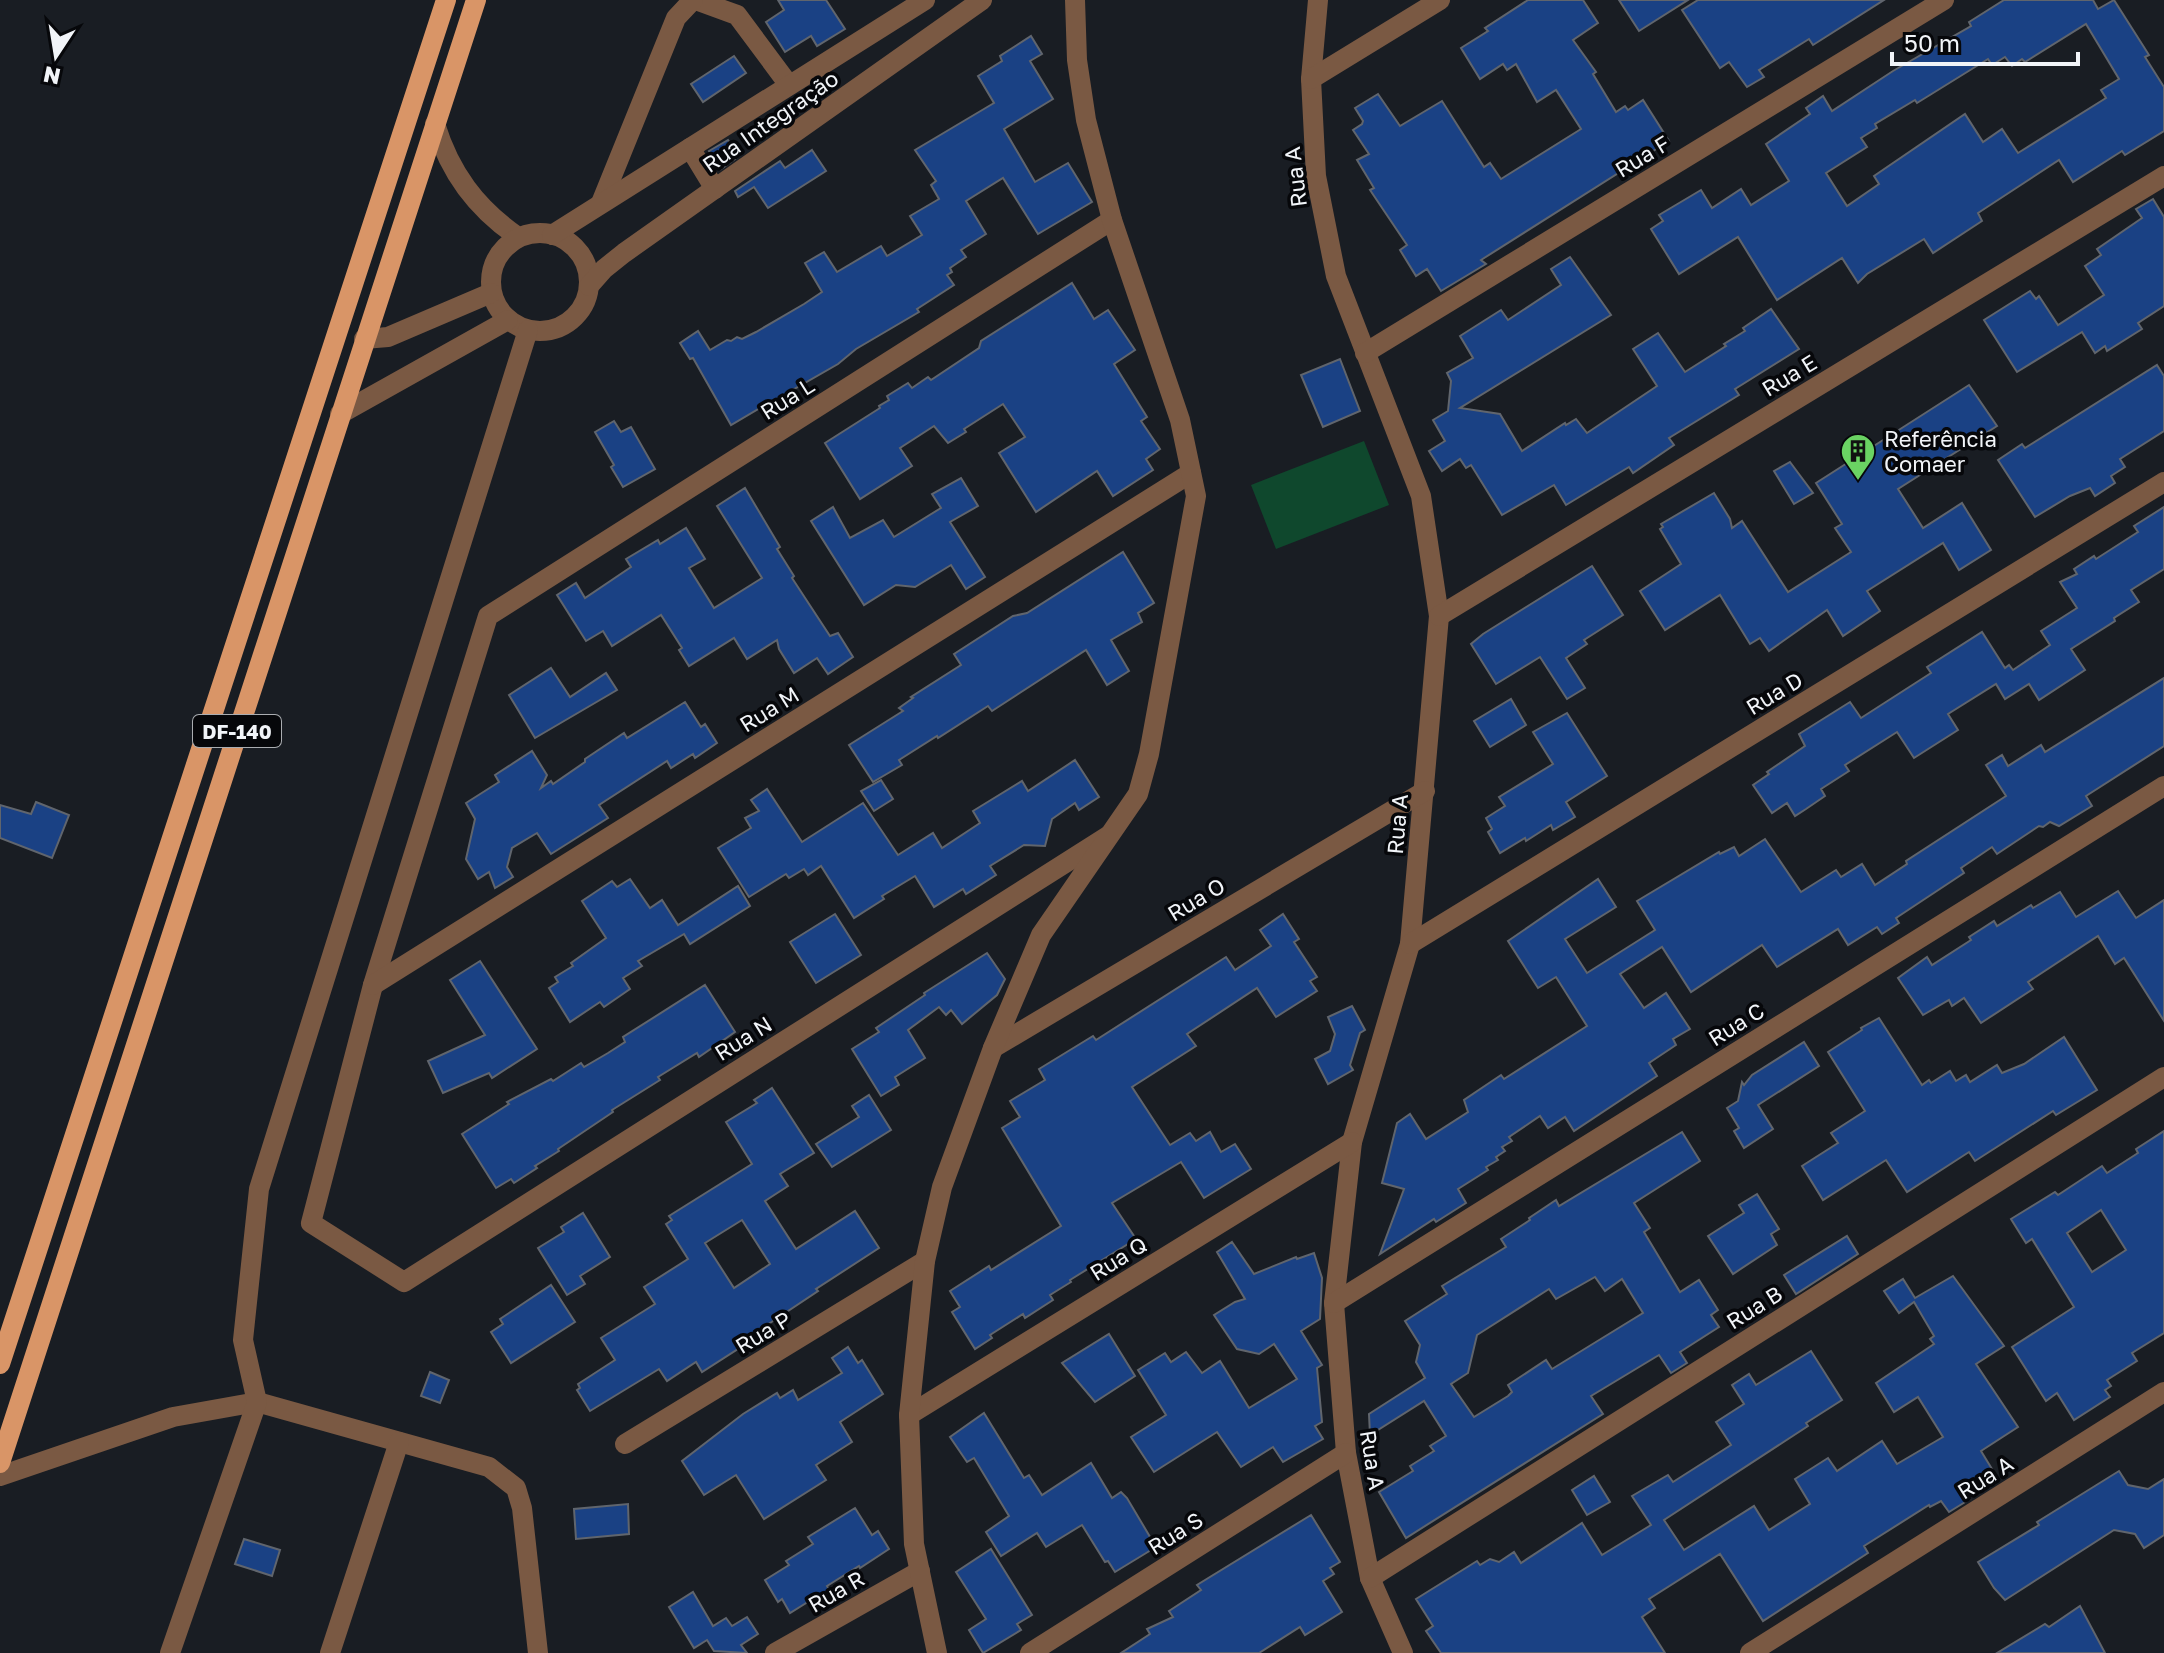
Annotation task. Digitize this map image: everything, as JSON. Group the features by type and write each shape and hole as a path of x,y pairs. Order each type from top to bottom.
{"main road":[{"name":"DF-140","path":"0,1364 446,0"},
{"name":"DF-140","path":"0,1463 476,0"}],"street":[{"path":"601,203 676,18 695,0 737,15 789,85"},
{"name":"Rua Integração","path":"552,235 925,0"},
{"name":"Rua Integração","path":"589,286 624,253 982,0"},
{"path":"937,1653 914,1544 909,1415 925,1261 942,1187 993,1048 1041,935 1138,794 1149,754 1196,496 1180,420 1112,220 1086,120 1077,60 1075,0"},
{"name":"Rua A","path":"1318,0 1311,79 1316,176 1336,276 1421,496 1439,616 1410,944 1352,1142 1334,1303 1346,1453 1370,1578 1403,1653"},
{"path":"1311,79 1440,0"},
{"name":"Rua F","path":"1365,353 1944,0"},
{"path":"435,124 441,145 461,183 487,214 518,237"},
{"path":"690,148 715,189"},
{"name":"Rua E","path":"1439,616 2164,176"},
{"name":"Rua L","path":"373,985 488,616 1112,220"},
{"path":"535,233 552,235 568,242 580,253 587,269 589,286 585,302 575,316 561,326 545,331 528,330 508,320 497,308 491,293 490,277 494,262 504,247 518,237 535,233"},
{"path":"364,339 388,337 491,293"},
{"path":"340,414 508,320"},
{"path":"170,1653 257,1402 243,1340 259,1189 528,330"},
{"name":"Rua M","path":"373,985 1191,473"},
{"name":"Rua D","path":"1410,944 2164,482"},
{"name":"Rua C","path":"1334,1303 2164,786"},
{"name":"Rua O","path":"993,1048 1425,791"},
{"name":"Rua N","path":"373,985 311,1223 404,1282 1108,836"},
{"name":"Rua B","path":"1370,1578 2164,1077"},
{"name":"Rua Q","path":"909,1415 1352,1142"},
{"name":"Rua P","path":"625,1444 925,1261"},
{"name":"Rua A","path":"1750,1653 2164,1392"},
{"path":"0,1476 173,1417 257,1402 489,1467 516,1488 522,1508 538,1653"},
{"path":"330,1653 399,1442"},
{"name":"Rua S","path":"1030,1653 1346,1453"},
{"name":"Rua R","path":"775,1653 920,1571"}],"green space":[{"path":"1364,441 1389,505 1276,549 1251,485"}],"building":[{"path":"778,0 826,0 845,29 817,46 811,36 785,52 766,22 784,10"},
{"path":"1528,0 1583,0 1598,23 1573,40 1596,72 1593,74 1616,112 1625,106 1628,110 1643,100 1669,141 1481,260 1486,264 1441,291 1427,269 1416,276 1400,250 1407,245 1370,190 1374,188 1357,160 1369,154 1353,130 1363,121 1355,108 1378,94 1400,126 1442,101 1484,167 1490,163 1501,179 1581,129 1556,90 1537,102 1516,64 1507,70 1503,64 1480,79 1461,48"},
{"path":"1619,0 1688,0 1639,31"},
{"path":"1698,0 1884,0 1813,45 1809,39 1759,70 1764,77 1747,87 1729,62 1720,68 1682,10"},
{"path":"2004,0 2093,0 2098,9 2114,0 2149,55 2145,57 2164,87 2164,131 2125,155 2122,151 2073,182 2059,160 1978,213 1982,221 1933,253 1924,239 1867,274 1858,283 1842,258 1777,300 1738,237 1679,274 1651,229 1663,221 1659,215 1701,190 1712,208 1741,189 1751,205 1789,181 1766,144 1810,114 1806,108 1823,96 1832,111 1971,26 1969,22","holes":["2086,24 2119,79 2101,90 2106,98 2018,153 2002,129 1983,142 1965,114 1874,176 1879,184 1847,206 1826,173 1867,147 1861,138 1877,128 1875,124 1915,100 1917,103 1988,59 1992,65 2005,57 2012,66 2022,59 2025,62"]},
{"path":"1031,36 1042,54 1030,61 1053,99 1004,129 1035,182 1068,163 1092,202 1038,234 1003,178 966,201 986,234 961,250 966,257 950,268 952,272 947,275 954,285 917,309 919,312 791,391 796,400 779,411 772,401 731,425 693,358 690,359 680,343 698,331 710,350 727,340 742,339 804,304 822,292 805,263 824,252 837,272 881,246 887,256 922,235 910,216 939,199 931,185 936,181 915,150 994,103 978,76 1002,61 1000,56"},
{"path":"734,56 746,73 703,102 691,84"},
{"path":"728,140 739,156 721,169 709,151"},
{"path":"812,150 826,171 768,208 754,187 738,197 735,191 780,161 785,168"},
{"path":"2153,199 2164,217 2164,306 2138,323 2142,329 2107,351 2105,346 2095,353 2082,332 2017,372 1984,320 2030,291 2036,299 2039,296 2058,325 2104,295 2085,266 2101,255 2097,249 2142,218 2136,209"},
{"path":"1570,257 1611,315 1460,408 1500,414 1522,451 1576,419 1587,433 1657,386 1633,349 1658,333 1685,372 1726,346 1724,344 1745,331 1743,328 1771,309 1799,349 1735,389 1739,395 1669,438 1674,445 1633,473 1629,467 1566,505 1554,485 1502,515 1471,465 1466,468 1460,459 1442,471 1429,451 1445,441 1433,420 1448,411 1451,381 1447,373 1473,358 1460,336 1501,310 1508,320 1561,285 1551,269"},
{"path":"1072,283 1094,319 1108,310 1135,350 1114,364 1147,417 1141,421 1160,449 1146,459 1153,470 1113,496 1097,471 1036,512 999,453 1025,437 1003,404 948,443 934,426 900,448 912,466 860,499 825,443 880,408 889,400 887,396 908,383 912,388 928,377 931,380 979,348 981,341"},
{"path":"1340,359 1360,411 1323,427 1301,375"},
{"path":"2157,365 2164,376 2164,431 2120,459 2125,467 2111,476 2115,483 2095,496 2090,488 2070,496 2035,517 1998,460 2022,444 2025,448"},
{"path":"1969,385 1997,426 1898,489 1923,528 1962,503 1991,550 1959,570 1943,543 1867,591 1880,611 1843,636 1827,610 1769,651 1760,638 1750,644 1720,595 1665,630 1640,591 1681,564 1660,529 1663,527 1661,524 1714,493 1732,528 1742,521 1788,592 1851,552 1835,528 1842,524 1816,483"},
{"path":"614,421 621,432 631,427 655,469 623,487 595,432"},
{"path":"1790,462 1813,493 1794,504 1774,471"},
{"path":"961,478 978,506 950,522 985,577 966,589 951,565 915,587 896,585 864,605 811,521 833,507 850,538 883,520 894,537 941,508 932,494"},
{"path":"745,488 780,547 777,549 794,576 792,578 830,636 838,633 853,657 828,674 817,658 794,673 777,640 747,659 734,638 689,666 679,650 682,648 661,615 612,646 603,631 586,641 557,595 576,583 585,598 631,567 626,559 686,528 705,559 689,568 714,608 762,578 717,506"},
{"path":"2164,507 2164,569 2131,590 2139,602 2071,649 2085,670 2039,700 2029,684 2005,699 1996,684 1948,714 1958,730 1914,758 1897,732 1845,765 1849,771 1821,789 1825,796 1806,809 1795,816 1787,803 1772,813 1753,785 1805,746 1799,734 1850,702 1861,718 1931,673 1927,667 1982,632 2005,668 2009,665 2013,670 2050,645 2041,631 2077,608 2060,582 2077,574 2074,569 2094,556 2096,559 2138,532 2134,526"},
{"path":"1123,552 1154,603 1138,613 1142,622 1111,640 1129,671 1107,685 1086,650 992,711 988,706 937,736 899,760 902,765 873,782 849,745 903,711 899,708 911,697 961,665 954,654 1013,616 1027,613"},
{"path":"1592,566 1623,615 1584,640 1587,644 1566,658 1585,688 1567,699 1540,657 1496,684 1471,644"},
{"path":"551,668 570,697 606,673 617,690 535,738 509,695"},
{"path":"2164,678 2164,746 2086,796 2092,806 2059,826 2050,822 2039,826 1997,854 1992,847 1961,868 1964,873 1896,918 1899,923 1882,934 1877,927 1848,945 1838,929 1777,967 1762,945 1691,992 1662,947 1620,974 1644,1008 1666,993 1690,1029 1673,1039 1676,1045 1649,1063 1657,1076 1574,1131 1565,1117 1548,1128 1540,1116 1509,1137 1512,1141 1502,1147 1505,1151 1486,1167 1488,1170 1458,1189 1466,1203 1436,1222 1434,1219 1380,1254 1404,1189 1382,1183 1397,1123 1410,1114 1426,1139 1468,1112 1464,1100 1501,1075 1504,1079 1587,1026 1556,977 1538,988 1508,941 1598,879 1616,907 1565,939 1587,973 1655,930 1637,901 1719,852 1734,847 1739,856 1765,839 1801,892 1836,870 1841,877 1862,864 1875,885 1907,864 1906,861 2006,796 1986,765 2002,755 2008,766 2041,745 2045,752"},
{"path":"1511,699 1526,725 1490,747 1474,721"},
{"path":"685,702 701,727 705,724 717,743 695,758 693,754 671,768 667,761 599,805 608,818 551,854 537,833 512,848 507,867 513,877 495,888 489,872 478,879 466,859 475,819 466,803 499,782 495,775 532,751 547,775 541,788 551,781 553,784 624,733 627,738"},
{"path":"1567,713 1607,776 1566,802 1575,817 1553,830 1551,825 1500,853 1488,832 1492,829 1486,818 1505,806 1499,797 1553,764 1533,732"},
{"path":"1075,760 1099,797 1079,810 1075,803 1052,819 1045,846 1024,845 990,866 996,875 966,894 963,889 934,907 915,876 854,918 821,866 808,875 804,869 789,878 786,874 749,897 718,848 751,828 745,818 759,811 751,800 767,789 802,842 863,803 898,855 933,833 942,848 980,823 973,811 1022,781 1028,791"},
{"path":"881,780 893,799 874,811 861,791"},
{"path":"36,802 69,815 52,858 0,838 0,805 31,814"},
{"path":"630,879 650,908 662,900 678,925 738,886 750,906 690,944 684,934 638,961 642,966 623,978 630,989 604,1007 600,1002 570,1022 549,988 558,982 555,977 606,938 582,901 612,881 617,887"},
{"path":"2118,891 2136,918 2164,900 2164,1021 2124,958 2115,964 2098,936 2028,982 2033,989 1981,1023 1964,998 1952,1006 1949,1000 1923,1015 1898,978 1927,957 1932,965 1994,921 1997,926 2060,892 2076,917"},
{"path":"835,914 861,955 816,983 790,942"},
{"path":"1283,914 1299,939 1294,942 1317,977 1310,981 1317,991 1276,1017 1257,988 1187,1034 1196,1046 1132,1087 1170,1145 1190,1133 1196,1141 1210,1132 1221,1152 1235,1144 1251,1169 1204,1198 1181,1162 1112,1203 1136,1239 1070,1280 1050,1295 1053,1300 1025,1318 1023,1314 990,1335 992,1338 975,1349 952,1312 960,1307 950,1291 989,1266 991,1270 1061,1226 1002,1128 1020,1117 1010,1101 1045,1080 1039,1069 1093,1036 1096,1040 1226,957 1235,970 1271,946 1260,930"},
{"path":"987,953 1005,979 997,995 962,1024 951,1010 946,1015 939,1007 908,1030 925,1058 895,1077 899,1085 881,1096 852,1049 879,1032 876,1028 924,993"},
{"path":"480,961 537,1049 492,1078 489,1073 443,1093 428,1061 485,1035 450,980"},
{"path":"705,985 735,1032 699,1057 697,1053 658,1077 660,1080 612,1110 535,1166 537,1168 514,1183 511,1179 496,1188 462,1134 509,1104 507,1102 551,1079 553,1081 581,1063 584,1067 608,1053 625,1042 623,1037"},
{"path":"1352,1006 1365,1030 1360,1033 1350,1065 1353,1070 1328,1084 1315,1059 1330,1051 1335,1034 1328,1017"},
{"path":"1879,1018 1922,1085 1950,1071 1956,1081 1966,1075 1970,1082 1997,1065 2002,1073 2024,1064 2064,1037 2097,1090 2056,1115 2053,1111 1975,1161 1969,1152 1907,1192 1886,1160 1823,1200 1802,1166 1838,1143 1831,1133 1865,1111 1828,1052"},
{"path":"1804,1042 1819,1066 1758,1105 1773,1129 1744,1148 1734,1131 1739,1128 1727,1108 1738,1101 1742,1082 1744,1085 1752,1075"},
{"path":"772,1088 814,1153 780,1174 788,1186 765,1201 796,1249 855,1211 879,1248 816,1289 818,1291 752,1335 755,1338 702,1372 696,1362 667,1381 659,1369 590,1411 577,1390 580,1388 578,1384 615,1360 601,1338 655,1304 644,1287 688,1259 666,1224 672,1220 669,1216 752,1164 726,1122 757,1103 754,1100","holes":["742,1220 770,1264 734,1288 705,1243"]},
{"path":"869,1095 891,1130 832,1167 816,1144 859,1117 852,1106"},
{"path":"2164,1131 2164,1333 2132,1353 2137,1361 2107,1380 2111,1386 2105,1390 2110,1397 2074,1420 2057,1393 2046,1401 2012,1347 2074,1307 2032,1239 2026,1243 2011,1219 2055,1192 2058,1195 2102,1166 2107,1173 2138,1153 2136,1149","holes":["2101,1210 2126,1250 2092,1272 2067,1233"]},
{"path":"1682,1132 1700,1161 1634,1203 1650,1228 1644,1232 1680,1292 1699,1280 1718,1310 1711,1315 1719,1327 1680,1352 1687,1363 1671,1373 1659,1355 1591,1396 1603,1414 1406,1538 1379,1492 1413,1471 1410,1466 1434,1451 1430,1446 1446,1436 1424,1401 1370,1435 1369,1414 1425,1378 1416,1362 1420,1345 1405,1321 1447,1294 1442,1286 1506,1247 1501,1239 1529,1218 1556,1200 1559,1206","holes":["1595,1277 1605,1291 1622,1279 1643,1313 1552,1369 1546,1360 1508,1385 1512,1392 1508,1396 1474,1417 1451,1384 1468,1373 1477,1335 1549,1289 1556,1299"]},
{"path":"1757,1194 1779,1229 1771,1234 1777,1245 1733,1274 1708,1236 1744,1213 1739,1205"},
{"path":"583,1213 610,1257 580,1276 585,1284 567,1295 538,1248 564,1232 561,1227"},
{"path":"1847,1236 1858,1254 1796,1294 1784,1275"},
{"path":"1232,1242 1254,1274 1314,1253 1322,1278 1320,1319 1301,1331 1322,1365 1317,1368 1322,1422 1315,1426 1323,1439 1283,1462 1273,1447 1241,1467 1217,1432 1154,1472 1131,1437 1166,1415 1138,1370 1165,1353 1171,1362 1186,1352 1202,1373 1220,1361 1249,1408 1297,1379 1274,1344 1259,1354 1237,1349 1214,1315 1245,1299 1217,1252"},
{"path":"1953,1276 2004,1346 1976,1364 2018,1427 1981,1451 1992,1469 1977,1481 1979,1485 1966,1493 1970,1499 1949,1512 1941,1501 1929,1505 1864,1546 1868,1553 1763,1621 1720,1554 1649,1599 1655,1608 1642,1617 1665,1653 1441,1653 1426,1631 1433,1626 1416,1599 1477,1561 1480,1565 1490,1559 1499,1562 1514,1552 1521,1563 1582,1523 1602,1555 1651,1525 1632,1496 1668,1475 1673,1482 1731,1445 1716,1422 1744,1404 1732,1385 1749,1374 1756,1385 1811,1351 1842,1400 1806,1423 1808,1426 1664,1520 1684,1550 1754,1506 1769,1530 1810,1504 1795,1479 1828,1458 1837,1471 1882,1441 1897,1464 1943,1437 1918,1397 1894,1412 1876,1383 1934,1344 1930,1339 1934,1336 1914,1302 1899,1313 1884,1291 1903,1279 1915,1298"},
{"path":"551,1285 575,1322 511,1363 491,1332 503,1324 500,1319"},
{"path":"1109,1334 1135,1376 1095,1402 1062,1363"},
{"path":"848,1347 858,1363 862,1360 883,1394 840,1422 852,1442 816,1465 826,1480 764,1519 736,1475 704,1495 682,1461 743,1414 777,1393 780,1398 793,1390 798,1400 842,1373 832,1358"},
{"path":"430,1372 449,1380 440,1403 421,1396"},
{"path":"984,1413 1024,1478 1029,1475 1042,1495 1091,1463 1112,1498 1121,1492 1127,1498 1156,1547 1115,1572 1108,1561 1105,1562 1082,1525 1046,1547 1037,1533 1001,1556 986,1532 1009,1516 974,1458 967,1462 950,1437"},
{"path":"2119,1471 2128,1485 2148,1489 2164,1479 2164,1535 2144,1548 2135,1534 2114,1530 2005,1600 1978,1562"},
{"path":"1594,1476 1610,1502 1587,1515 1572,1490"},
{"path":"628,1504 629,1534 576,1539 574,1509"},
{"path":"855,1508 872,1535 878,1531 889,1549 827,1586 830,1591 825,1604 811,1600 790,1613 782,1599 778,1602 765,1580 789,1565 786,1561 813,1544 808,1537"},
{"path":"1311,1515 1340,1562 1330,1568 1334,1574 1323,1581 1342,1612 1305,1635 1300,1627 1259,1653 1121,1653 1150,1634 1147,1629 1173,1617 1169,1611 1201,1590 1197,1585"},
{"path":"244,1539 280,1550 272,1576 235,1564"},
{"path":"991,1549 1032,1615 1017,1624 1021,1630 983,1653 969,1630 986,1619 956,1572"},
{"path":"693,1592 713,1626 726,1618 732,1626 747,1617 758,1634 741,1645 747,1653 714,1651 707,1640 694,1648 669,1607"},
{"path":"2080,1606 2105,1653 1997,1653 2045,1624 2049,1627"}],"place":[{"name":"Referência Comaer","path":"1858,482"}]}
